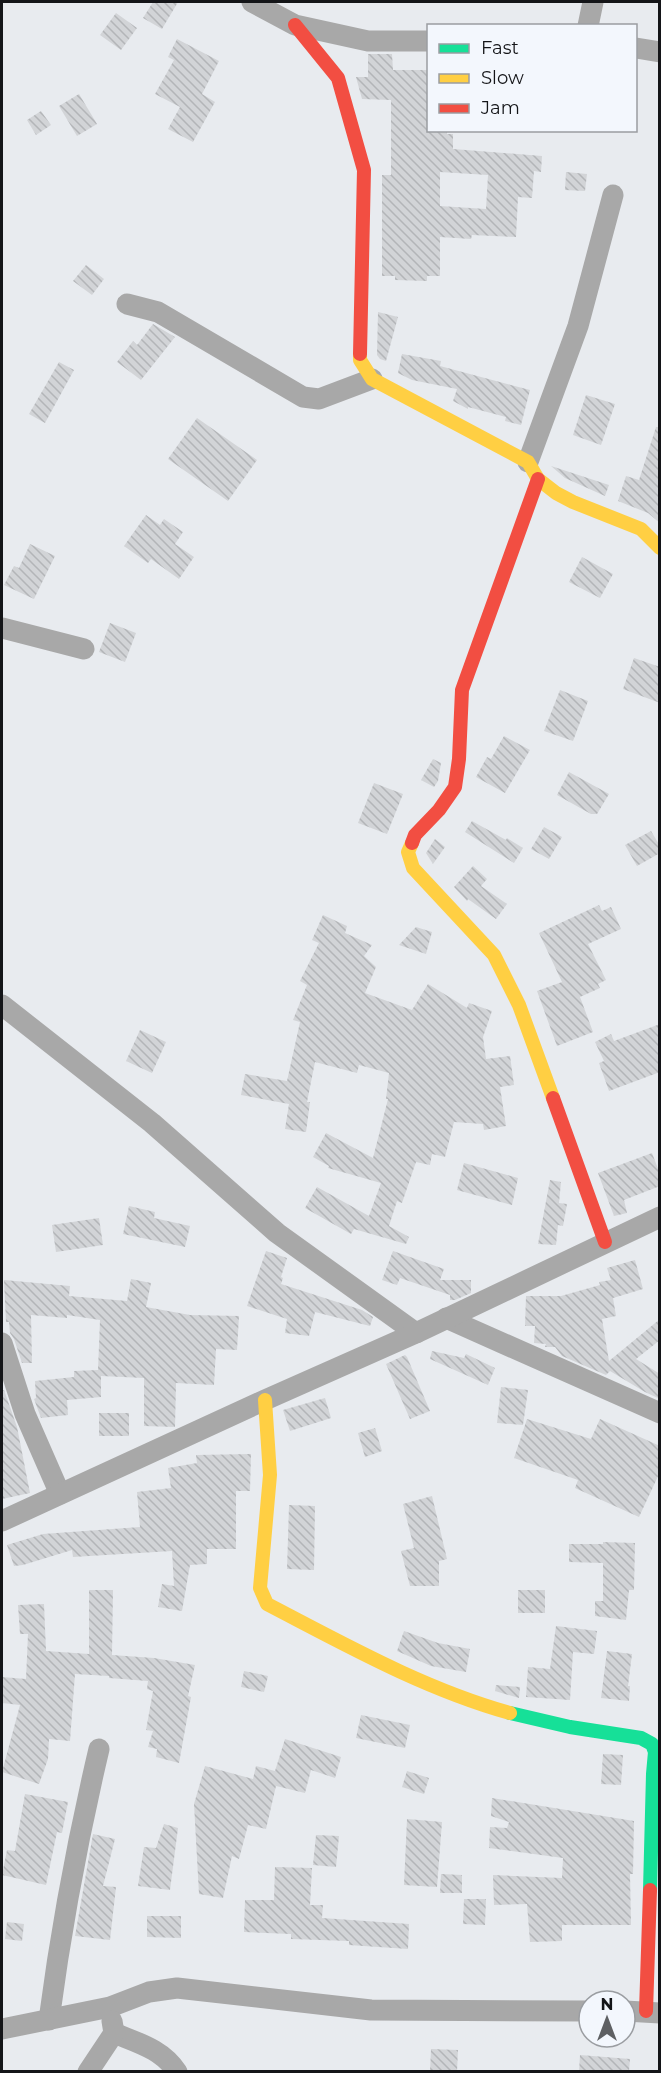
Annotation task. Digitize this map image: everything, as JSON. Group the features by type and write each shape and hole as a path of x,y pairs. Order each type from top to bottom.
{"street":[{"path":"252,2 368,41 427,41"},
{"path":"588,24 593,2"},
{"path":"291,16 338,78 364,170 360,360 372,379 442,415 533,471 573,502 642,529 660,548"},
{"path":"637,48 660,52"},
{"path":"606,1242 519,1005 494,955 413,868 408,852 415,835 439,810 454,787 459,759 462,690 578,326 613,195"},
{"path":"127,304 158,312 303,397 319,399 372,379"},
{"path":"2,628 84,649"},
{"path":"2,1005 152,1123 277,1233 416,1333"},
{"path":"2,1521 416,1333 660,1217"},
{"path":"446,1318 660,1413"},
{"path":"2,1343 26,1414 60,1494"},
{"path":"265,1400 270,1475 260,1588 267,1604 372,1659 470,1701 551,1723 642,1738 652,1742 656,1750 653,1774 652,1973 643,2012"},
{"path":"49,2020 56,1964 99,1749"},
{"path":"2,2029 110,2007 149,1992 177,1988 371,2010 577,2011"},
{"path":"88,2072 114,2033 110,2007"},
{"path":"114,2033 154,2049 170,2061 177,2072"}],"building":[{"path":"153,2 178,2 162,29 143,18"},
{"path":"116,13 137,28 121,50 100,35"},
{"path":"177,39 219,61 202,94 215,102 193,142 168,129 180,107 155,94 174,60 168,57"},
{"path":"368,54 392,54 393,70 427,70 427,132 453,134 453,149 542,156 541,172 534,171 532,198 518,197 516,237 472,235 471,239 440,237 440,276 427,276 427,281 395,280 395,276 382,276 382,175 391,175 391,100 362,99 356,77 368,77","holes":["440,172 488,175 486,209 440,206"]},
{"path":"79,94 97,124 77,136 59,106"},
{"path":"41,111 51,125 36,135 27,120"},
{"path":"566,172 587,174 585,191 565,190"},
{"path":"86,265 104,279 92,295 73,281"},
{"path":"378,312 398,317 386,361 377,355"},
{"path":"153,324 175,337 141,380 117,362 133,341 137,345"},
{"path":"402,354 441,361 440,366 530,390 521,425 505,421 506,417 468,407 468,409 453,401 457,389 412,380 398,373"},
{"path":"59,362 74,370 45,423 29,414"},
{"path":"586,395 615,404 601,445 573,435"},
{"path":"197,418 257,460 228,501 168,459"},
{"path":"656,427 660,427 660,523 648,513 618,501 626,476 639,480"},
{"path":"551,466 609,485 605,496 565,478"},
{"path":"146,515 160,525 164,519 183,532 175,544 194,557 179,579 151,559 148,563 124,546"},
{"path":"30,544 55,556 34,599 4,585 14,566 19,568"},
{"path":"582,557 613,574 600,598 569,582"},
{"path":"110,623 136,633 125,662 99,652"},
{"path":"634,658 660,667 660,703 623,689"},
{"path":"560,690 588,701 573,741 544,731"},
{"path":"504,736 530,750 505,793 476,777 487,757 491,759"},
{"path":"433,759 441,763 438,781 434,787 421,780"},
{"path":"569,772 609,794 597,814 591,814 557,795"},
{"path":"374,783 403,794 387,834 358,823"},
{"path":"472,821 523,848 514,863 465,832"},
{"path":"544,827 562,837 549,859 531,849"},
{"path":"651,831 660,846 660,853 637,866 625,845"},
{"path":"435,839 445,847 433,864 426,853"},
{"path":"473,866 487,879 481,886 507,904 496,919 468,899 467,901 454,887"},
{"path":"599,905 602,911 611,907 621,929 588,944 606,980 598,984 600,988 580,997 593,1032 557,1046 537,991 562,982 539,933"},
{"path":"323,915 347,926 345,933 372,945 364,956 376,967 365,993 412,1010 428,984 467,1008 469,1003 492,1011 483,1037 486,1059 510,1056 514,1085 500,1087 506,1126 484,1130 483,1124 454,1122 445,1157 432,1154 430,1165 416,1162 402,1203 397,1201 389,1226 409,1237 406,1244 354,1229 351,1234 305,1208 317,1187 369,1216 381,1183 328,1168 329,1166 313,1157 326,1133 373,1158 388,1099 386,1099 389,1073 359,1065 357,1073 315,1062 307,1102 310,1102 306,1132 285,1129 289,1104 241,1095 245,1074 287,1081 300,1022 293,1020 307,985 300,981 319,943 312,940"},
{"path":"416,927 432,932 426,954 399,945"},
{"path":"660,1024 660,1072 609,1091 599,1063 604,1061 595,1042 611,1034 614,1041"},
{"path":"140,1030 166,1042 152,1073 126,1061"},
{"path":"652,1153 660,1174 660,1186 624,1200 627,1213 614,1216 598,1173"},
{"path":"464,1163 518,1178 512,1205 457,1190"},
{"path":"550,1180 561,1182 559,1203 567,1204 563,1226 558,1225 556,1245 538,1244"},
{"path":"129,1206 155,1212 154,1218 190,1226 185,1247 123,1234"},
{"path":"99,1218 103,1245 56,1252 52,1225"},
{"path":"266,1251 287,1258 281,1284 362,1310 373,1317 370,1326 315,1312 309,1336 285,1333 287,1319 247,1306"},
{"path":"393,1251 444,1269 440,1280 471,1280 471,1293 450,1300 450,1295 400,1278 397,1285 382,1280"},
{"path":"635,1260 643,1289 613,1298 616,1316 602,1319 609,1361 660,1319 660,1340 636,1359 660,1374 660,1399 610,1371 606,1375 562,1356 555,1347 545,1347 546,1344 534,1343 535,1326 525,1326 526,1296 561,1296 600,1285 599,1282 611,1280 607,1268"},
{"path":"131,1279 151,1283 146,1307 190,1315 239,1316 237,1350 216,1349 214,1385 176,1383 175,1427 144,1426 144,1378 101,1376 101,1397 67,1400 68,1415 41,1418 34,1399 36,1398 35,1381 74,1377 74,1371 98,1370 100,1320 67,1315 67,1318 31,1315 32,1363 22,1363 10,1333 9,1322 6,1322 4,1280 70,1286 69,1296 127,1301"},
{"path":"432,1351 464,1358 466,1354 495,1368 488,1385 430,1359"},
{"path":"405,1355 430,1411 410,1419 386,1364"},
{"path":"501,1387 528,1390 523,1425 497,1423"},
{"path":"2,1390 4,1390 17,1427 30,1493 2,1499"},
{"path":"325,1398 331,1418 290,1431 283,1410"},
{"path":"99,1413 129,1413 129,1436 99,1436"},
{"path":"527,1419 591,1439 600,1419 660,1446 660,1472 639,1517 575,1488 578,1480 514,1458"},
{"path":"375,1428 382,1451 365,1457 358,1433"},
{"path":"251,1454 250,1491 236,1491 236,1549 207,1549 207,1564 190,1565 182,1611 158,1607 162,1584 174,1586 172,1551 73,1557 72,1550 14,1566 7,1545 43,1534 140,1527 137,1492 171,1488 168,1468 197,1463 196,1455"},
{"path":"432,1496 447,1559 439,1561 439,1586 410,1586 401,1551 414,1548 403,1504"},
{"path":"289,1505 315,1506 314,1570 287,1569"},
{"path":"603,1542 635,1543 634,1590 629,1590 626,1620 595,1616 595,1601 603,1601 603,1563 569,1562 569,1544 603,1544"},
{"path":"89,1590 113,1590 112,1655 154,1658 195,1665 188,1696 191,1697 179,1763 156,1757 157,1749 148,1747 153,1731 146,1730 153,1691 147,1689 148,1681 75,1674 70,1741 49,1739 48,1759 39,1784 2,1772 20,1705 2,1703 2,1677 26,1679 28,1634 20,1634 18,1605 44,1604 46,1651 89,1654"},
{"path":"518,1590 545,1590 545,1613 518,1613"},
{"path":"556,1626 597,1631 594,1654 573,1652 570,1700 526,1697 528,1667 550,1669"},
{"path":"404,1631 438,1643 470,1649 466,1672 431,1666 397,1651"},
{"path":"607,1651 632,1654 628,1686 630,1686 629,1701 601,1698"},
{"path":"244,1671 268,1676 264,1692 241,1687"},
{"path":"496,1685 520,1687 519,1698 495,1691"},
{"path":"361,1715 410,1725 405,1748 356,1738"},
{"path":"285,1739 341,1757 335,1778 311,1770 305,1793 276,1786 266,1829 248,1825 239,1859 232,1856 223,1898 199,1894 194,1804 205,1766 253,1779 256,1766 275,1771"},
{"path":"603,1754 623,1755 621,1785 601,1784"},
{"path":"407,1771 429,1778 424,1794 402,1787"},
{"path":"25,1794 68,1802 62,1833 57,1832 46,1885 2,1875 7,1850 15,1851"},
{"path":"492,1798 634,1821 633,1874 630,1874 631,1925 562,1925 562,1941 530,1942 527,1904 494,1905 493,1875 562,1878 563,1858 489,1848 490,1827 507,1828 509,1822 491,1816"},
{"path":"407,1819 442,1822 437,1887 404,1885"},
{"path":"164,1824 178,1828 170,1890 138,1886 144,1847 156,1848"},
{"path":"93,1834 115,1839 103,1886 116,1887 110,1940 75,1936"},
{"path":"316,1835 339,1836 336,1867 313,1865"},
{"path":"275,1867 312,1868 310,1905 323,1905 322,1918 409,1924 408,1949 349,1945 349,1941 291,1939 291,1934 244,1932 245,1900 274,1900"},
{"path":"441,1874 462,1875 462,1893 440,1893"},
{"path":"464,1899 486,1899 485,1925 463,1924"},
{"path":"147,1916 181,1916 181,1938 147,1937"},
{"path":"7,1922 24,1924 22,1941 5,1939"},
{"path":"431,2049 458,2050 457,2072 430,2072"},
{"path":"580,2055 630,2059 629,2072 579,2072"}],"traffic: fast":[{"path":"510,1713 570,1727 641,1738 652,1744 655,1752 650,1890"}],"traffic: slow":[{"path":"360,354 360,360 372,379 528,462 538,479 556,493 641,529 660,548"},
{"path":"412,843 408,852 413,868 494,955 519,1005 553,1098"},
{"path":"265,1400 270,1475 260,1588 267,1604 416,1679 510,1713"}],"traffic: jam":[{"path":"295,25 338,78 364,170 360,354"},
{"path":"412,843 415,835 439,810 455,787 459,759 462,690 538,479"},
{"path":"553,1098 605,1242"},
{"path":"646,2011 650,1890"}]}
